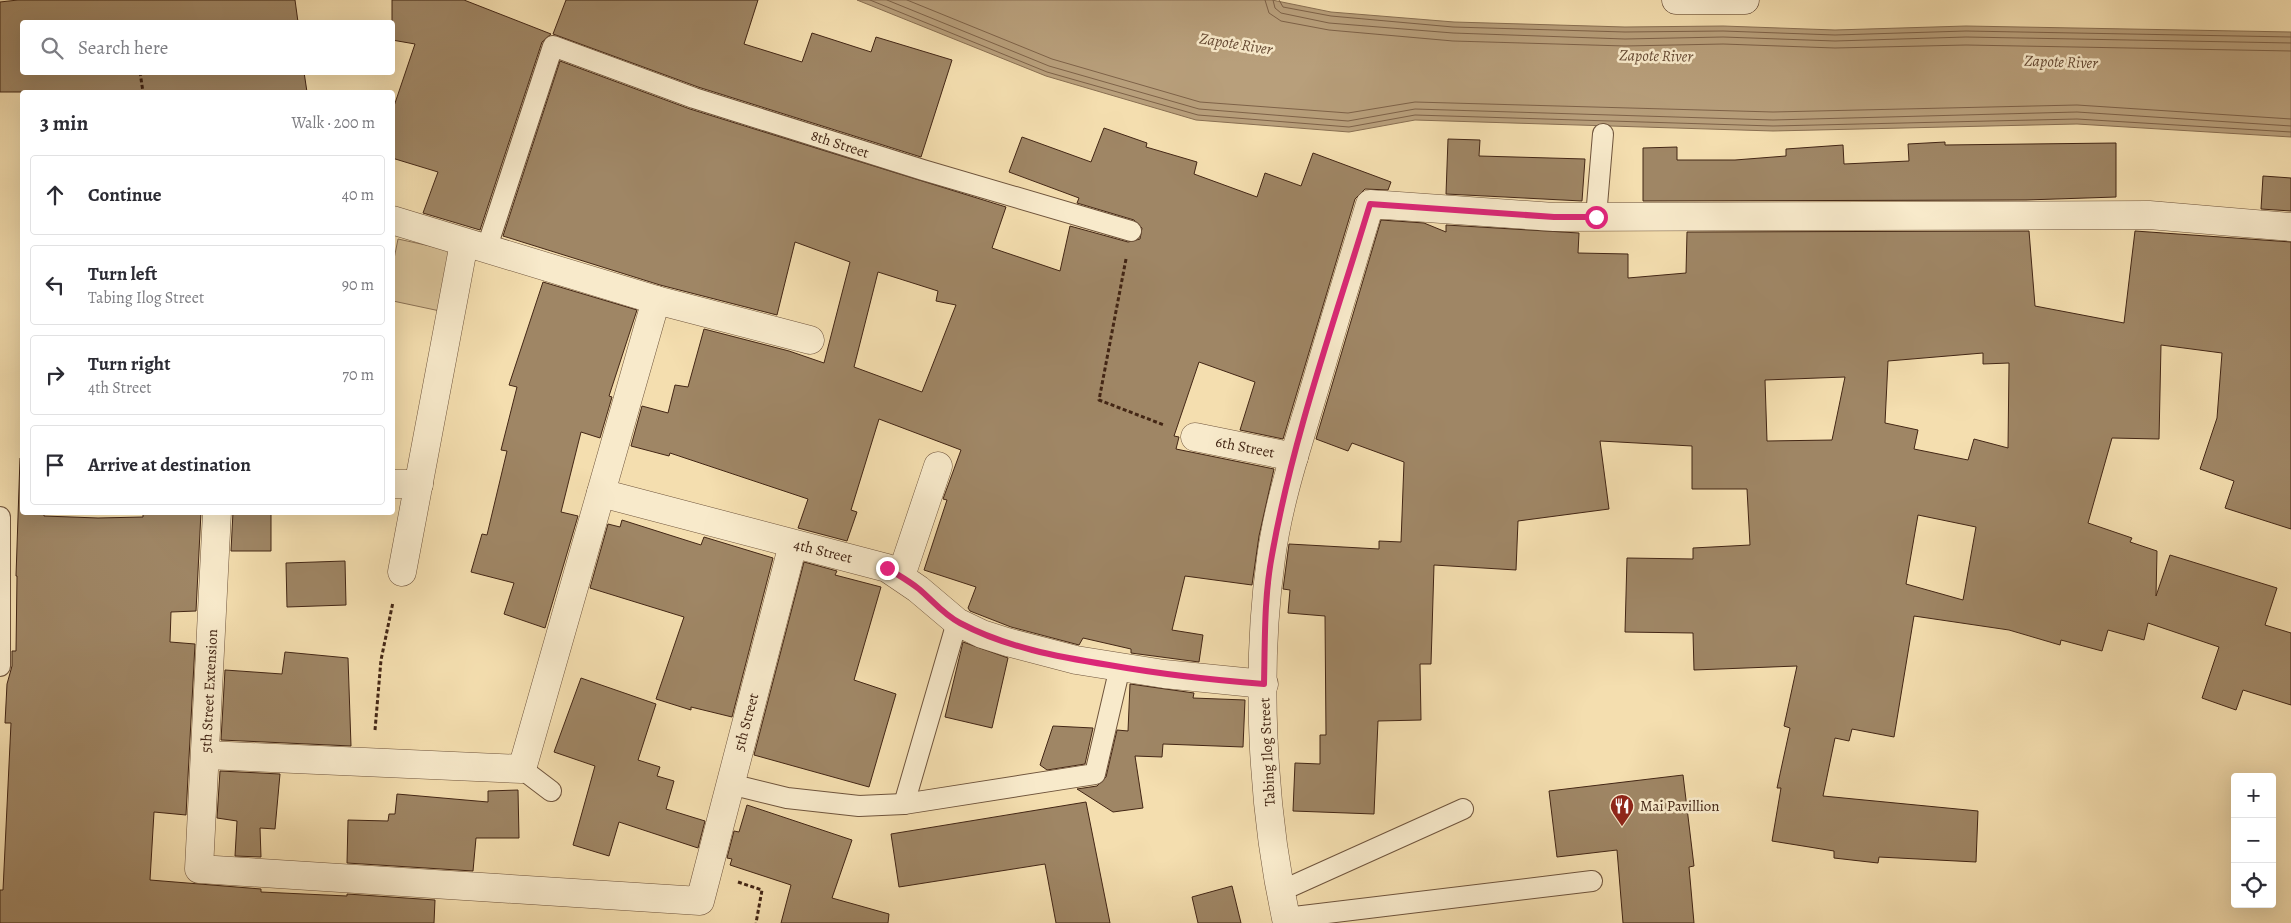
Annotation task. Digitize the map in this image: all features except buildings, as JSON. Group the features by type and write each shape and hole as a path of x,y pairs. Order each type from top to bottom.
{"street":[{"path":"1676,0 1745,0"},
{"name":"Tabing Ilog Street","path":"1286,920 1266,786 1265,616 1271,557 1294,457 1370,204 1554,217 1596,217"},
{"path":"1596,217 2149,215 2291,227"},
{"path":"395,221 656,300 810,340"},
{"path":"402,572 406,484 475,246"},
{"path":"206,755 522,769 656,300"},
{"name":"6th Street","path":"1195,437 1294,457"},
{"path":"901,576 938,466"},
{"name":"4th Street","path":"601,493 866,562 901,576 957,622 982,634 1040,652 1120,667 1214,680 1264,684"},
{"name":"5th Street Extension","path":"217,515 199,869 700,901"},
{"name":"5th Street","path":"700,901 793,544"}],"lane":[{"name":"8th Street","path":"475,246 553,46 703,100 923,170 1131,231"},
{"path":"1596,217 1603,134"},
{"path":"0,517 0,666"},
{"path":"904,804 957,622"},
{"path":"730,784 787,798 859,806 904,804 1095,774 1120,667"},
{"path":"522,769 551,791"},
{"path":"1281,891 1463,808"},
{"path":"1286,920 1592,881"}],"path":[{"path":"140,75 143,90"},
{"path":"1131,231 1099,400 1195,437"},
{"path":"373,763 381,660 393,602 402,572"},
{"path":"708,872 762,890 756,923"}],"shaded area":[{"path":"398,239 453,251 440,311 395,301 395,254"}],"water":[{"name":"Zapote River","path":"857,0 1272,0 1331,12 1454,22 1625,27 1723,26 1835,30 1966,26 2291,32 2291,137 2077,124 1773,131 1415,120 1349,132 1196,120 1046,76"}],"place":[{"name":"Mai Pavillion","path":"1622,827"}],"route":[{"path":"887,568 918,589 957,622 982,634 1007,642 1076,660 1164,674 1264,684 1265,616 1271,557 1286,488 1370,204 1554,217 1596,217"}]}
